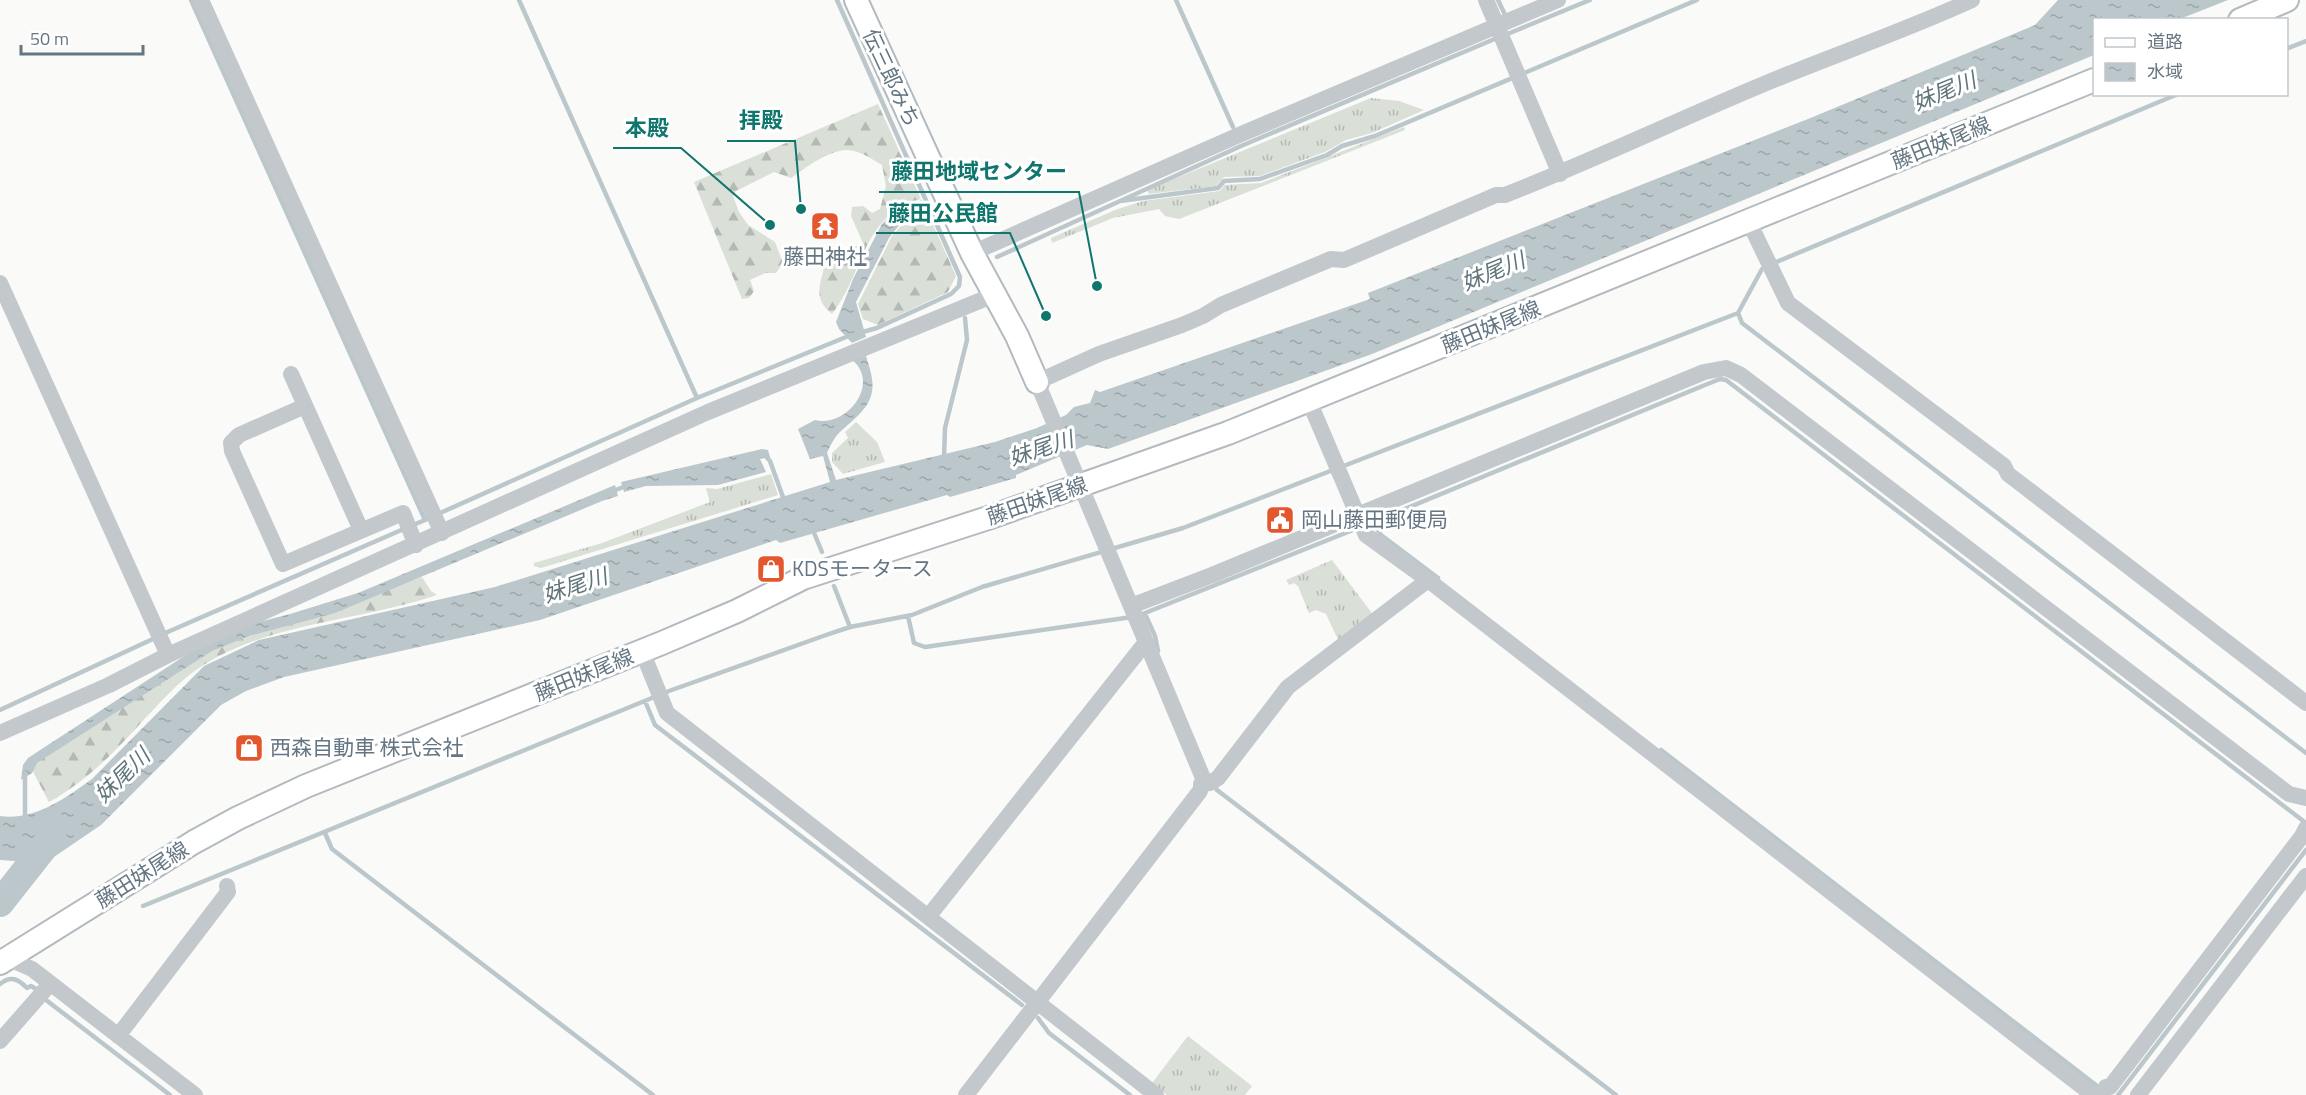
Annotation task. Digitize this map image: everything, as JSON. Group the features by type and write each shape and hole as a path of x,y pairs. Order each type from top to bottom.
{"main road":[{"name":"伝三郎みち","path":"856,0 972,252 1017,336 1037,382"},
{"path":"2245,18 2287,0"},
{"name":"藤田妹尾線","path":"2,959 194,842 306,786 642,651 737,611 803,578 1080,486 1228,433 2093,80"}],"street":[{"path":"201,0 437,522"},
{"path":"1486,0 1503,29 1517,75 1560,174"},
{"path":"972,252 1250,130 1503,29 1558,0"},
{"path":"1210,781 1203,778 1037,382 1100,354 1182,326 1221,304 1331,259 1344,260 1496,195 1505,195 1560,174 1787,74 1916,26 1972,0"},
{"path":"1749,222 1788,303 2004,466 2008,474 2306,703"},
{"path":"0,283 163,642"},
{"path":"0,733 109,685 163,642 437,522 994,295"},
{"path":"1134,613 1360,523 1704,372 1716,368 1733,369 2289,794 2306,798"},
{"path":"291,374 361,530"},
{"path":"1309,400 1360,523 1370,538 2100,1094 2106,1087 2110,1087 2305,830"},
{"path":"305,406 239,435 231,443 232,451 283,564 402,513 411,533"},
{"path":"966,1095 1200,791 1288,687 1428,580"},
{"path":"928,917 1146,642"},
{"path":"642,651 667,713 1156,1095"},
{"path":"2138,1095 2306,876"},
{"path":"118,1036 228,892 227,886"},
{"path":"2,959 32,969 195,1095"},
{"path":"0,1041 50,984"}],"green space":[{"path":"1371,98 1399,101 1424,110 1372,133 1346,140 1325,152 1260,176 1224,177 1216,186 1149,194 1147,190"},
{"path":"878,104 921,199 902,206 887,217 876,231 843,298 832,314 822,304 819,293 824,268 808,265 802,258 802,250 808,245 814,247 815,257 822,261 863,243 851,216 852,207 863,206 872,213 880,209 886,186 882,165 856,152 840,151 818,160 791,178 774,172 736,191 733,196 739,212 748,225 775,242 783,263 776,273 765,273 750,280 754,291 749,298 742,299 694,182"},
{"path":"1404,127 1405,130 1179,219 1165,216 1159,209 1113,218 1052,243 1051,238 1115,210 1143,201 1220,191 1224,185 1261,183"},
{"path":"926,209 956,276 948,292 878,325 863,319 858,304 892,236 908,218"},
{"path":"856,422 877,442 885,462 843,474 832,462 832,453 848,438 845,432"},
{"path":"771,474 778,495 541,568 534,566 534,563 602,543 710,502 706,488 717,489"},
{"path":"1332,560 1374,616 1340,644 1326,614 1316,610 1309,613 1298,586 1294,583 1289,585 1286,580"},
{"path":"422,577 431,591 437,595 408,604 286,631 229,651 202,666 169,694 97,767 74,786 49,802 30,766 218,647"},
{"path":"1188,1036 1252,1086 1245,1095 1167,1095 1152,1083"}],"water":[{"name":"妹尾川","path":"2058,0 2228,0 2183,18 2093,18 2093,55 1372,354 1108,449 1087,445 1016,475 1016,478 950,497 947,495 780,543 776,540 540,620 284,677 246,691 221,705 101,825 45,863 0,860 0,816 13,817 37,812 71,794 92,779 204,666 259,640 495,587 830,482 823,456 810,459 798,429 815,420 827,421 838,417 856,402 863,380 860,370 852,360 866,356 872,376 871,396 858,416 837,435 827,453 836,480 995,442 1037,428 1066,415 1074,407 1090,403 1095,390 1100,392 1370,299 1368,293 1808,119 2035,25"},
{"path":"922,200 925,208 905,218 889,238 856,302 866,337 852,343 839,329 836,322 853,279 882,224 896,209"},
{"path":"762,449 768,450 770,457 760,459 766,472 718,485 646,486 624,492 621,482"},
{"path":"615,485 618,496 335,613 249,636 212,651 37,763 32,773 21,780 23,765 28,758 189,653 255,623 358,593"}],"waterway":[{"path":"191,0 425,520"},
{"path":"519,0 697,398"},
{"path":"837,0 960,277 959,286 951,294 877,328 859,333"},
{"path":"1176,0 1233,127"},
{"path":"1498,0 1507,19"},
{"path":"1505,35 1590,0"},
{"path":"1120,201 1218,188 1224,181 1260,179 1327,155 1342,146 1375,136 1697,0"},
{"path":"997,257 1241,146 1497,38"},
{"path":"2288,48 2306,41"},
{"path":"1774,263 2173,96"},
{"path":"1341,467 1738,313 1762,269 1767,267"},
{"path":"1738,313 1742,323 2306,753"},
{"path":"944,458 945,428 967,340 965,318"},
{"path":"438,514 697,398 851,335"},
{"path":"1366,525 1705,385 1720,379 1726,380 2306,823"},
{"path":"764,454 770,461 784,500"},
{"path":"143,906 669,691 850,627 912,615 982,587 1183,528 1333,470"},
{"path":"611,492 628,485"},
{"path":"413,525 430,518"},
{"path":"1372,522 1381,535 1438,578"},
{"path":"163,634 406,528"},
{"path":"812,528 822,552"},
{"path":"1140,615 1358,528"},
{"path":"834,586 850,627"},
{"path":"1145,614 1155,636 1158,651"},
{"path":"908,616 914,643 925,647 1132,617"},
{"path":"0,710 155,638"},
{"path":"645,701 655,725 1022,1005"},
{"path":"1661,750 2101,1089"},
{"path":"25,773 25,818"},
{"path":"1214,783 1217,790 1616,1095"},
{"path":"0,903 45,846 53,832"},
{"path":"325,833 332,849 653,1095"},
{"path":"2118,1095 2306,850"},
{"path":"0,984 14,979 27,988 31,986 36,989"},
{"path":"46,1000 170,1095"},
{"path":"1038,1018 1049,1033 1130,1095"}],"place":[{"name":"拝殿","path":"801,209"},
{"name":"本殿","path":"770,225"},
{"name":"藤田神社","path":"825,226"},
{"name":"藤田地域センター","path":"1097,286"},
{"name":"藤田公民館","path":"1046,316"},
{"name":"岡山藤田郵便局","path":"1280,520"},
{"name":"KDSモータース","path":"771,569"},
{"name":"西森自動車 株式会社","path":"249,748"}]}
